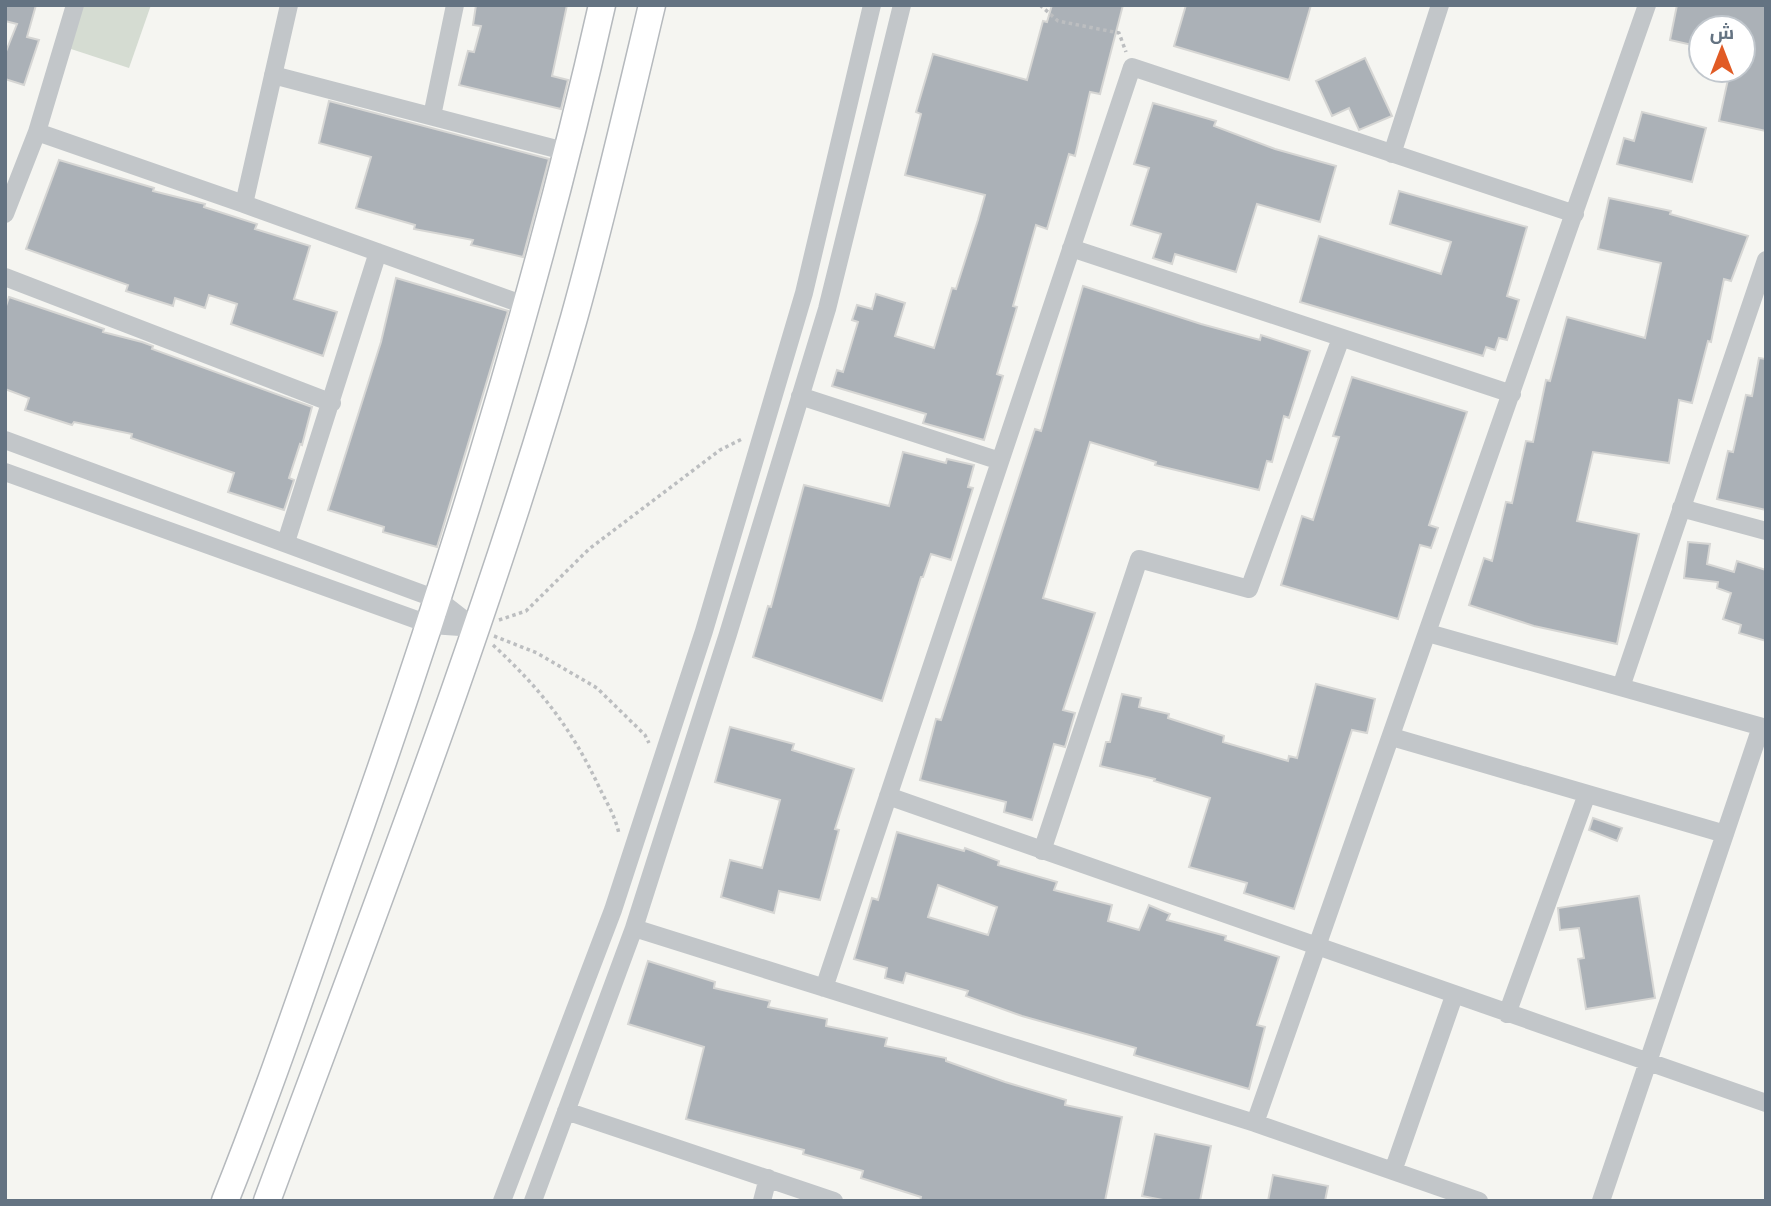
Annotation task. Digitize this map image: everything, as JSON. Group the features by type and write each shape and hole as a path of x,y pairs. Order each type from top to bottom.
{"main road":[{"path":"225,1201 439,600 527,306 568,152 602,5"},
{"path":"267,1201 475,628 573,319 652,5"}],"street":[{"path":"5,214 37,132 75,5"},
{"path":"244,204 289,5"},
{"path":"432,116 455,5"},
{"path":"502,1201 612,910 704,631 804,293 872,5"},
{"path":"533,1201 634,928 827,309 902,5"},
{"path":"1392,154 1440,5"},
{"path":"1255,1123 1647,5"},
{"path":"824,988 1132,68 1575,214"},
{"path":"273,75 568,152"},
{"path":"37,132 527,306"},
{"path":"1071,248 1512,394"},
{"path":"286,542 378,252"},
{"path":"1621,687 1766,260"},
{"path":"5,277 332,403"},
{"path":"1042,851 1139,559 1249,589 1341,338"},
{"path":"800,396 1000,461"},
{"path":"5,440 439,600 475,628"},
{"path":"5,472 431,625 475,628"},
{"path":"1681,508 1766,531"},
{"path":"1428,633 1763,728 1601,1201"},
{"path":"1392,737 1725,834"},
{"path":"1507,1014 1587,794"},
{"path":"888,796 1766,1103"},
{"path":"634,928 1255,1123 1479,1201"},
{"path":"1393,1171 1454,996"},
{"path":"566,1111 834,1201"},
{"path":"762,1201 768,1178"}],"path":[{"path":"1040,5 1058,21 1119,33 1132,68"},
{"path":"475,628 526,611 589,549 720,450 764,428"},
{"path":"475,628 537,653 597,688 645,735 659,769"},
{"path":"475,628 535,684 566,724 589,765 618,827 620,838"}],"shaded area":[{"path":"83,5 151,5 129,68 68,48"}],"building":[{"path":"5,5 36,5 27,37 39,40 24,85 5,79 5,54 17,24 5,21"},
{"path":"476,5 567,5 552,76 568,80 561,109 459,85 468,51 474,52 481,26 473,25"},
{"path":"1052,5 1123,5 1100,94 1090,92 1075,156 1069,154 1047,229 1036,225 1013,306 1017,307 997,374 1003,376 984,440 923,423 926,414 832,386 837,370 843,372 858,322 852,320 857,305 872,309 876,294 905,303 895,336 934,348 952,288 956,289 978,220 985,195 905,175 921,114 916,112 933,54 1027,80 1043,21 1047,22"},
{"path":"1186,5 1311,5 1289,80 1174,46"},
{"path":"1677,5 1766,5 1766,131 1719,121 1727,84 1757,84 1757,14 1687,14 1687,44 1670,40"},
{"path":"1365,58 1392,116 1359,130 1349,108 1332,116 1316,81"},
{"path":"329,101 549,159 523,257 471,245 473,240 414,229 415,225 356,208 371,157 319,143"},
{"path":"1153,103 1216,121 1214,126 1275,149 1336,166 1320,222 1257,204 1236,272 1175,254 1172,264 1153,258 1161,234 1131,225 1149,168 1134,164"},
{"path":"1642,112 1706,128 1692,182 1617,164 1624,138 1634,141"},
{"path":"59,160 154,188 153,191 205,204 204,207 257,224 255,229 310,246 294,299 337,312 323,356 231,324 237,304 209,295 205,308 175,298 173,306 126,291 128,285 26,249"},
{"path":"1399,191 1527,227 1507,296 1519,300 1507,340 1499,338 1495,350 1486,347 1483,356 1300,302 1319,236 1441,274 1451,242 1390,224"},
{"path":"1609,198 1671,211 1670,214 1748,236 1731,281 1724,279 1711,342 1708,341 1692,403 1679,400 1669,463 1593,452 1577,521 1639,534 1617,644 1534,626 1469,605 1484,558 1492,561 1506,502 1512,503 1526,441 1533,442 1546,380 1550,381 1567,317 1645,338 1661,263 1598,249"},
{"path":"396,278 508,311 437,547 383,532 384,527 328,510 381,342"},
{"path":"1083,286 1201,324 1260,340 1261,335 1310,351 1289,418 1284,416 1272,462 1267,461 1259,490 1155,465 1156,462 1090,442 1043,598 1095,613 1063,710 1075,713 1065,747 1054,744 1032,820 1004,812 1006,802 920,780 936,719 941,720 1035,429 1041,431"},
{"path":"9,297 104,329 103,332 142,342 153,346 152,349 312,407 302,445 300,444 289,478 294,480 284,510 228,492 234,473 131,438 132,434 74,422 72,425 25,410 29,398 5,389 5,309"},
{"path":"1759,358 1766,359 1766,510 1717,499 1728,451 1733,452 1746,395 1752,396"},
{"path":"1352,377 1467,412 1429,525 1438,528 1431,548 1420,545 1398,619 1281,585 1302,516 1313,520 1339,437 1333,436"},
{"path":"903,452 946,463 947,459 974,465 968,487 973,488 951,560 931,554 921,577 882,701 753,657 768,606 771,607 804,485 889,506"},
{"path":"1688,542 1710,544 1707,564 1734,572 1737,561 1766,570 1766,641 1739,633 1741,625 1723,619 1731,593 1717,588 1718,582 1684,578"},
{"path":"1316,684 1375,699 1367,733 1352,730 1294,909 1244,893 1247,883 1189,867 1210,798 1154,781 1155,779 1100,766 1106,742 1110,742 1122,694 1141,698 1139,707 1169,714 1168,718 1224,736 1223,742 1288,761 1289,756 1297,758"},
{"path":"730,727 794,744 792,750 854,769 835,829 839,830 820,900 779,891 774,913 721,897 730,860 762,868 780,800 715,782"},
{"path":"1593,818 1622,828 1617,841 1589,830"},
{"path":"897,832 964,851 965,848 999,861 998,865 1057,882 1054,890 1112,905 1108,921 1139,930 1149,905 1170,914 1167,920 1226,936 1225,940 1279,957 1257,1025 1265,1027 1249,1089 1134,1055 1136,1048 1022,1016 966,996 968,991 906,973 903,983 885,978 887,968 854,959 872,898 878,900","holes":["938,885 997,907 988,935 928,917"]},
{"path":"1639,896 1655,998 1586,1009 1578,959 1584,958 1579,928 1560,930 1558,908"},
{"path":"648,961 715,982 714,988 770,1001 768,1007 827,1019 826,1026 887,1038 885,1046 946,1058 946,1061 1005,1082 1066,1100 1065,1105 1122,1117 1105,1201 920,1201 921,1197 861,1178 863,1171 803,1154 804,1150 686,1119 704,1047 628,1024"},
{"path":"1155,1134 1211,1146 1200,1201 1168,1201 1142,1196"},
{"path":"1273,1175 1328,1186 1325,1201 1268,1201"}]}
